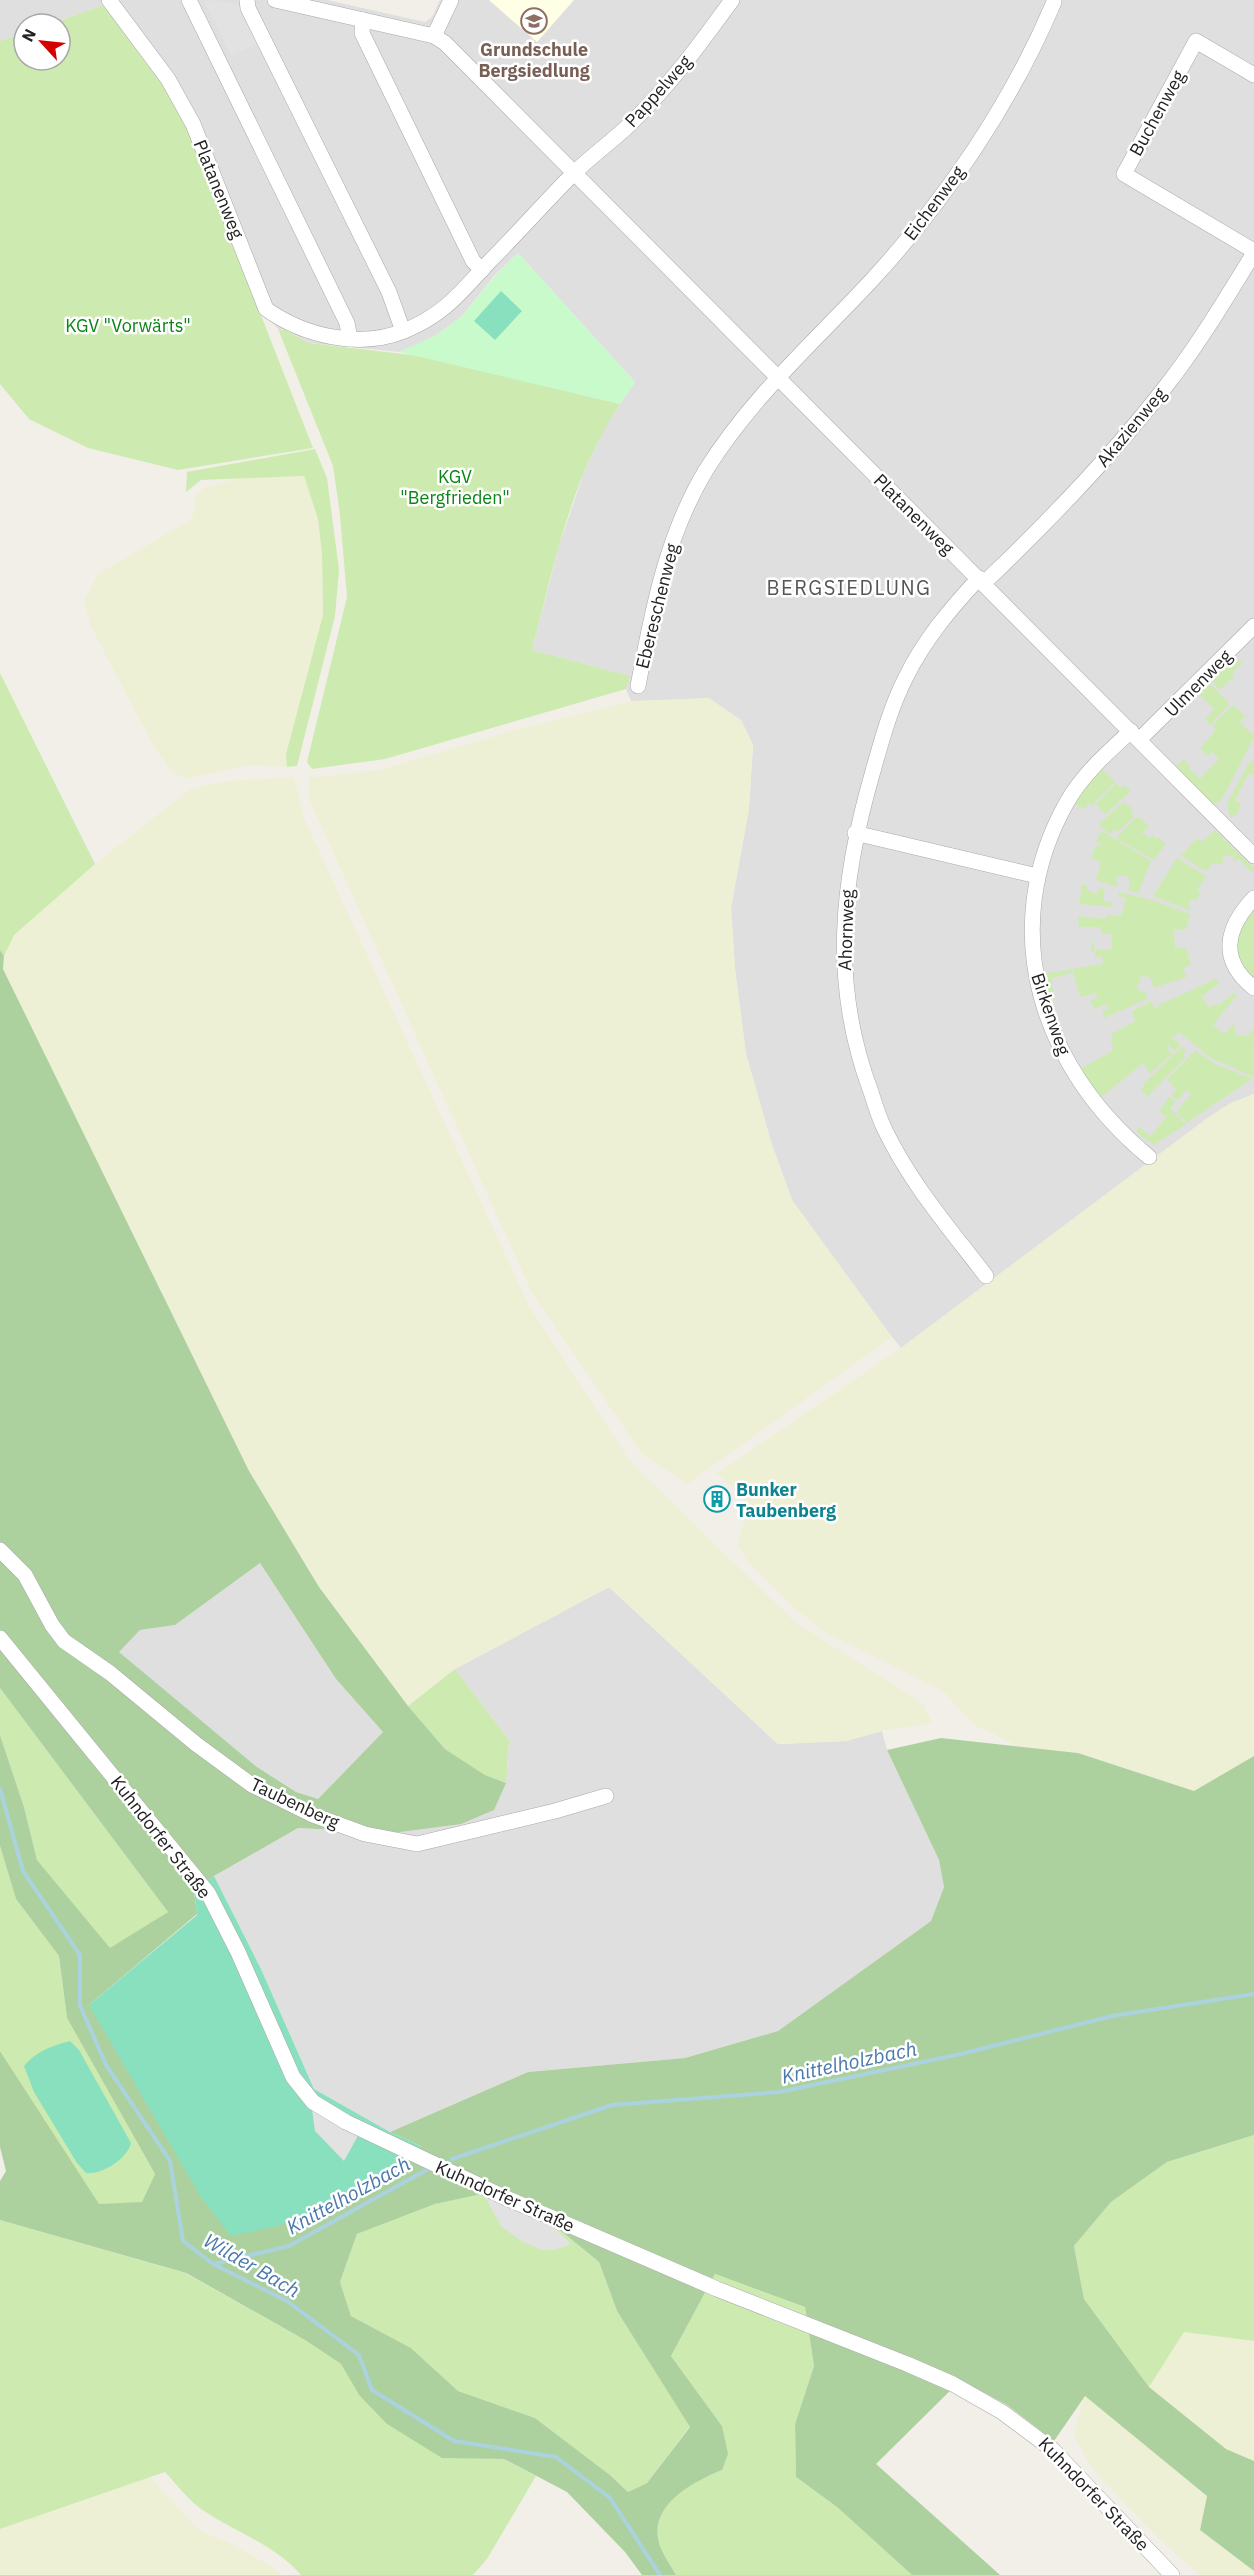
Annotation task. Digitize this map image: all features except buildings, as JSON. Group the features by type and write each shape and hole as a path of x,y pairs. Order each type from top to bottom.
{"street":[{"name":"Platanenweg","path":"109,0 168,79 193,124 266,309 316,334 350,339 373,338 403,331 424,321 454,301 574,173"},
{"path":"189,0 347,323 350,339"},
{"name":"Platanenweg","path":"275,0 434,36 445,43 1254,856"},
{"path":"434,36 451,0"},
{"name":"Pappelweg","path":"574,173 629,125 684,65 732,0"},
{"name":"Eichenweg","path":"777,377 870,282 920,225 1010,91 1039,37 1053,2"},
{"path":"248,4 389,292 403,331"},
{"path":"363,20 362,33 473,261 482,270"},
{"name":"Buchenweg","path":"1254,75 1196,41 1124,174 1254,252"},
{"name":"Akazienweg","path":"982,581 1052,517 1115,448 1192,350 1254,252"},
{"name":"Ebereschenweg","path":"638,686 664,567 682,517 706,470 777,377"},
{"name":"Ahornweg","path":"982,581 955,604 931,635 906,677 885,729 855,833 844,906 843,949 845,992 858,1059 884,1129 912,1179 986,1276"},
{"name":"Ulmenweg","path":"1136,735 1254,626"},
{"name":"Birkenweg","path":"1136,735 1091,770 1068,801 1044,853 1037,876 1031,939 1035,970 1049,1020 1066,1059 1088,1093 1126,1139 1149,1157"},
{"path":"855,833 1037,876"},
{"path":"1254,898 1235,922 1229,945 1237,971 1254,988"},
{"name":"Taubenberg","path":"0,1550 25,1575 52,1625 64,1641 110,1673 196,1744 252,1785 313,1815 365,1834 417,1844 555,1811 606,1796"},
{"name":"Kuhndorfer Straße","path":"0,1638 208,1893 238,1952 293,2077 313,2102 346,2122 506,2198 717,2289 953,2384 1002,2412 1053,2450 1172,2575"}],"shaded area":[{"path":"0,0 327,0 425,22 432,17 440,0 1254,0 1254,1094 1231,1103 1209,1117 901,1348 862,1299 792,1200 771,1142 746,1054 735,969 731,908 749,808 753,745 741,720 656,701 631,701 626,689 629,676 532,650 559,546 583,475 602,431 635,382 518,253 494,276 462,316 435,336 399,352 309,343 285,330 278,329 257,303 104,5 72,16 72,12 12,12 12,37 0,41"},
{"path":"204,0 242,4 260,42 231,56"},
{"name":"Grundschule Bergsiedlung","path":"489,0 574,0 537,42"},
{"path":"304,476 318,519 322,553 323,615 286,754 287,767 248,765 186,779 173,773 153,745 90,625 84,601 98,574 190,520 194,513 195,498 203,488 238,478"},
{"path":"709,698 741,720 753,745 749,808 731,908 735,969 746,1054 771,1142 792,1200 892,1337 687,1484 642,1454 532,1293 309,799 309,778 380,770 511,731 631,701"},
{"path":"294,777 304,818 529,1306 630,1461 795,1622 924,1704 932,1723 882,1731 846,1741 778,1744 609,1587 455,1669 408,1706 319,1587 249,1471 3,969 4,956 13,935 95,864 189,790 227,781"},
{"path":"1254,1094 1254,1756 1194,1791 1078,1753 1018,1746 974,1725 943,1691 823,1631 793,1607 747,1560 737,1544 747,1512 744,1494 716,1474 901,1348 1209,1117 1231,1103"},
{"path":"260,1563 336,1679 383,1732 318,1799 296,1792 257,1767 118,1652 140,1630 175,1625"},
{"path":"609,1587 778,1744 846,1741 882,1731 887,1750 939,1860 944,1887 931,1921 778,2031 685,2058 528,2072 390,2132 314,2089 261,1969 214,1876 298,1828 392,1833 506,1783 509,1740 455,1669"},
{"path":"312,2109 360,2132 344,2161 315,2131"},
{"path":"484,2195 553,2227 571,2244 554,2250 542,2250 520,2240 501,2226"},
{"path":"1184,2332 1254,2341 1254,2461 1226,2449 1149,2387"},
{"path":"1084,2395 1207,2496 1200,2530 1254,2571 1254,2575 1200,2575 1154,2534 1091,2467 1074,2436"},
{"path":"150,2477 199,2530 232,2544 274,2568 280,2575 0,2575 0,2529"}],"green space":[{"name":"KGV \"Vorwärts\"","path":"104,5 161,80 190,134 313,448 178,470 88,448 29,419 0,384 0,41 12,37 12,72 72,72 72,16"},
{"path":"518,253 635,382 620,404 399,352 435,336 462,316 495,276"},
{"path":"501,291 522,311 495,340 474,321"},
{"name":"KGV \"Bergfrieden\"","path":"278,329 285,330 309,343 428,357 620,404 603,432 576,492 532,650 630,676 626,689 385,759 312,769 307,762 347,597 333,466"},
{"path":"315,449 327,478 339,570 335,616 297,766 287,767 286,754 323,615 322,553 318,519 304,476 201,480 186,492 187,472"},
{"path":"1229,659 1243,662 1233,672 1234,677 1220,690 1210,679"},
{"path":"0,673 95,864 14,935 4,956 0,950"},
{"path":"1207,681 1230,704 1210,725 1205,719 1214,709 1199,694 1195,693"},
{"path":"1233,705 1245,716 1240,722 1254,734 1254,737 1221,801 1213,804 1176,767 1184,759 1190,765 1188,767 1200,779 1219,758 1212,752 1208,756 1200,748 1216,730 1212,726"},
{"path":"1254,760 1254,776 1248,774 1235,800 1241,804 1236,815 1230,818 1227,803 1248,764"},
{"path":"1101,768 1115,782 1092,805 1089,803 1084,809 1073,803"},
{"path":"1116,783 1121,788 1125,785 1131,791 1105,814 1096,804"},
{"path":"1123,802 1132,808 1133,817 1118,832 1115,829 1110,834 1098,825"},
{"path":"1135,818 1140,818 1149,826 1135,841 1144,833 1149,838 1153,835 1156,839 1158,837 1166,844 1154,860 1116,838"},
{"path":"1215,830 1254,868 1251,872 1239,859 1233,862 1234,856 1224,856 1222,864 1212,864 1206,871 1181,856 1197,838 1202,842"},
{"path":"1102,831 1151,861 1138,893 1129,890 1129,879 1126,875 1116,877 1117,887 1096,880 1101,862 1091,858 1096,845 1099,847 1101,845 1096,841"},
{"path":"1177,858 1206,876 1197,891 1201,894 1195,901 1191,899 1188,906 1191,911 1153,896"},
{"path":"1082,884 1088,886 1087,890 1097,894 1099,888 1105,889 1103,901 1113,903 1112,907 1079,904"},
{"path":"1119,892 1152,900 1190,914 1186,929 1174,930 1175,948 1186,948 1191,964 1183,969 1187,977 1154,988 1150,977 1140,976 1141,982 1137,984 1139,992 1145,990 1147,999 1104,1018 1102,1012 1109,1008 1107,1004 1094,1009 1090,1000 1097,999 1096,993 1080,997 1073,972 1051,979 1055,999 1049,1000 1041,974 1103,964 1102,956 1095,957 1095,951 1091,952 1092,939 1095,950 1112,949 1112,934 1102,934 1101,927 1079,927 1078,916 1106,919 1107,915 1121,916 1126,898 1118,896"},
{"path":"1254,905 1254,981 1240,959 1236,944 1237,936"},
{"path":"0,950 4,956 3,969 249,1471 319,1587 408,1706 445,1749 485,1775 506,1783 494,1810 461,1824 392,1833 298,1828 214,1876 194,1891 197,1914 89,2005 352,2194 391,2182 421,2146 390,2132 528,2072 685,2058 778,2031 931,1921 944,1887 939,1860 887,1750 941,1738 1078,1753 1194,1791 1254,1756 1254,2135 1167,2162 1111,2202 1074,2246 1084,2299 1149,2387 1226,2449 1254,2461 1254,2571 1200,2530 1207,2496 1085,2396 1054,2441 1007,2405 961,2380 876,2464 1000,2575 912,2575 837,2507 796,2477 795,2424 814,2366 805,2307 715,2274 671,2356 722,2426 728,2454 722,2470 686,2489 666,2508 660,2519 657,2532 660,2546 676,2575 642,2575 625,2552 567,2492 504,2459 442,2458 387,2424 359,2395 341,2364 305,2340 186,2273 0,2220 0,2181 6,2171 0,2147 0,2051 99,2204 142,2202 155,2174 67,2018 59,1956 16,1899 0,1846 0,1735 24,1807 37,1860 110,1948 168,1912 0,1688","holes":["260,1563 336,1679 383,1732 318,1799 296,1792 257,1767 119,1652 140,1630 175,1625","481,2194 555,2226 599,2262 617,2311 690,2427 647,2483 628,2492 610,2475 535,2418 458,2391 411,2348 351,2316 340,2282 357,2234 435,2204"]},
{"path":"1215,979 1220,982 1202,997 1210,1008 1216,1003 1219,1005 1234,993 1237,995 1213,1025 1224,1034 1234,1023 1236,1035 1248,1036 1252,1030 1254,1031 1253,1077 1211,1058 1179,1032 1167,1043 1174,1038 1181,1045 1174,1051 1169,1045 1166,1047 1172,1054 1150,1074 1143,1063 1099,1099 1079,1070 1112,1051 1111,1034 1135,1021 1132,1011 1152,1001 1154,1009"},
{"path":"1182,1047 1186,1051 1183,1054 1186,1057 1147,1097 1141,1089 1143,1084"},
{"path":"1195,1050 1215,1064 1252,1079 1187,1123 1176,1112 1191,1094 1186,1090 1178,1100 1171,1095 1176,1089 1167,1080"},
{"path":"1169,1097 1176,1102 1170,1109 1186,1124 1154,1145 1136,1132 1139,1127 1151,1136 1166,1117 1159,1111"},
{"path":"455,1669 509,1740 506,1783 485,1775 445,1749 408,1706"},
{"path":"0,1688 168,1912 110,1949 37,1860 24,1807 0,1735"},
{"path":"0,1846 16,1899 59,1956 67,2018 155,2174 142,2203 99,2205 0,2051"},
{"path":"214,1876 261,1969 314,2089 390,2132 421,2146 391,2182 352,2194 278,2226 231,2236 201,2197 89,2005 197,1915 194,1891"},
{"path":"70,2041 79,2050 131,2143 125,2155 113,2165 92,2173 86,2173 77,2163 34,2092 24,2066 45,2050"},
{"path":"1254,2135 1254,2341 1184,2332 1149,2387 1084,2299 1074,2246 1111,2202 1167,2162"},
{"path":"480,2193 555,2226 599,2262 617,2311 690,2426 647,2483 628,2492 610,2475 535,2418 458,2391 411,2348 351,2316 340,2282 357,2234 435,2204"},
{"path":"0,2220 185,2273 305,2340 341,2364 359,2395 442,2457 504,2459 536,2476 487,2559 473,2575 301,2575 268,2547 199,2507 165,2472 0,2529"},
{"path":"715,2274 805,2307 814,2366 795,2424 796,2477 837,2507 912,2575 676,2575 660,2546 657,2532 660,2519 675,2497 698,2481 722,2470 722,2426 671,2356"}],"waterway":[{"name":"Wilder Bach","path":"0,1789 23,1871 80,1955 80,2005 106,2065 170,2161 183,2241 213,2264 287,2301 359,2355 372,2390 454,2441 556,2457 610,2498 660,2575"},
{"name":"Knittelholzbach","path":"452,2159 612,2105 779,2092 961,2054 1112,2016 1254,1994"},
{"name":"Knittelholzbach","path":"214,2264 289,2246 428,2169"}],"place":[{"name":"Grundschule Bergsiedlung","path":"534,21"},
{"name":"Bunker Taubenberg","path":"717,1499"}],"district":[{"name":"BERGSIEDLUNG","path":"849,587"}]}
